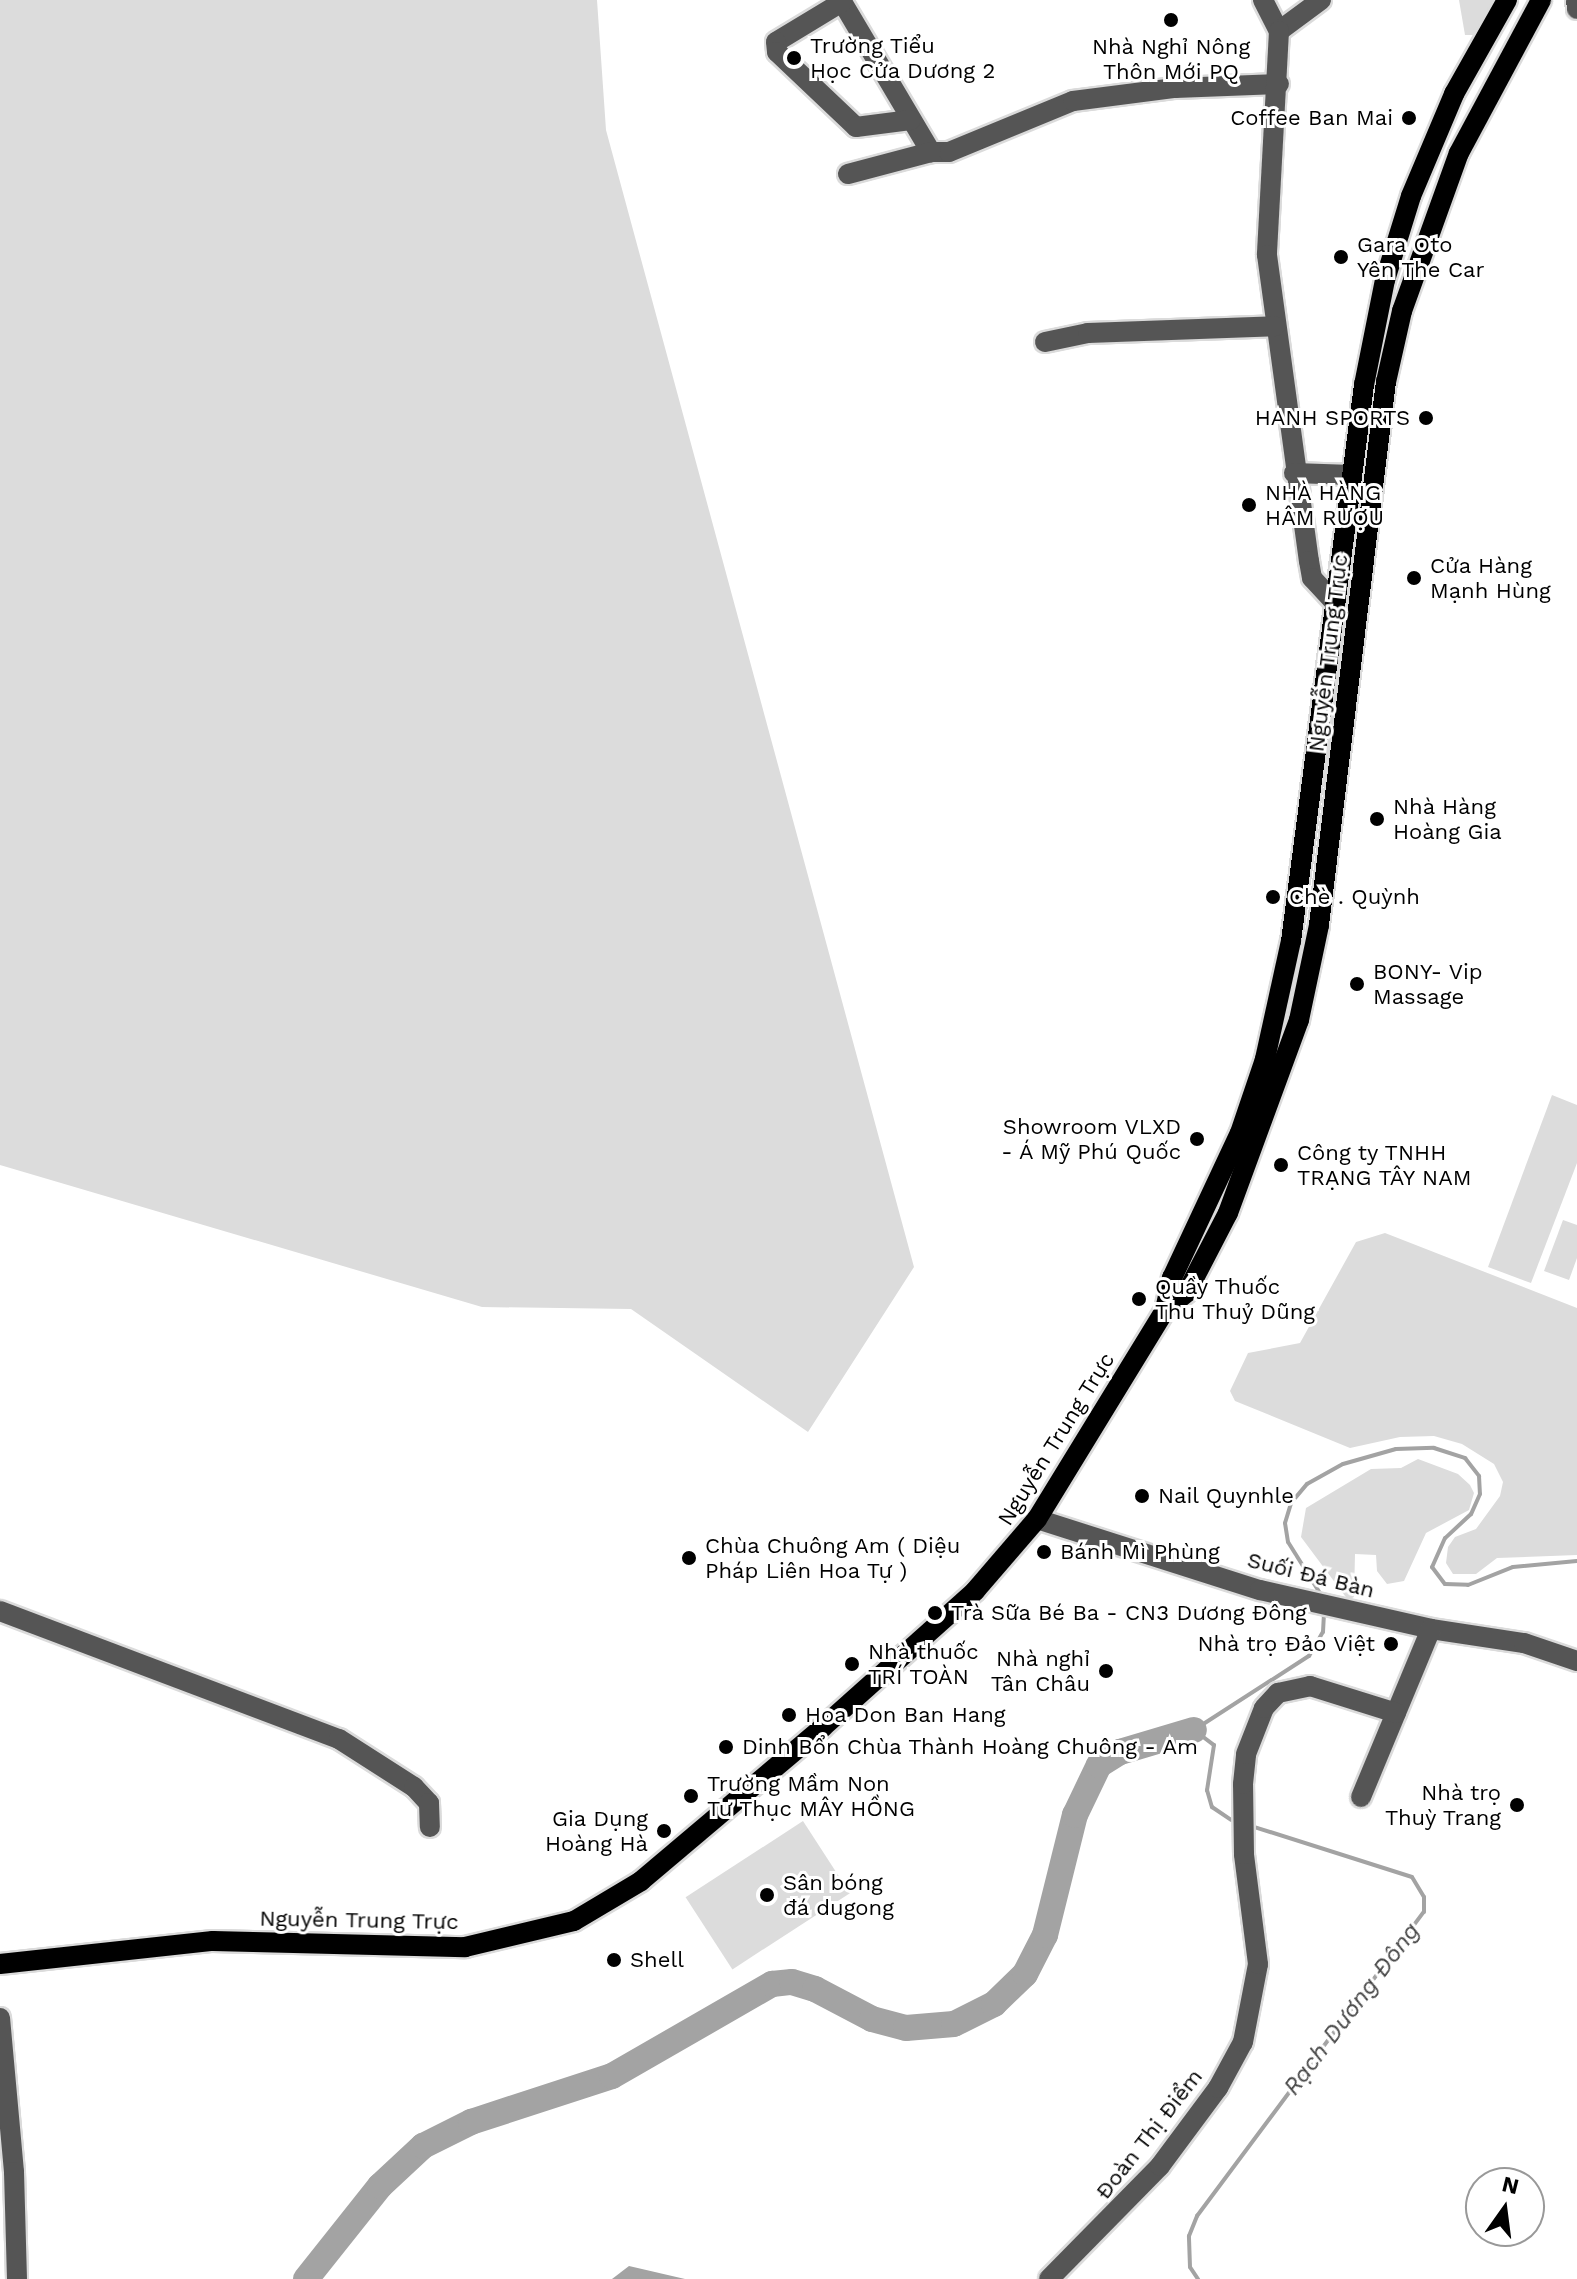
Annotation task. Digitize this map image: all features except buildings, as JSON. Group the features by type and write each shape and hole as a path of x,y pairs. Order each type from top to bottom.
{"main road":[{"name":"Nguyễn Trung Trực","path":"0,1964 213,1941 465,1947 574,1921 641,1881 823,1727 975,1591 1037,1519 1165,1310 1172,1278 1240,1133 1273,1026 1291,941 1352,475 1385,280 1411,196 1454,94 1507,0"},
{"name":"Nguyễn Trung Trực","path":"1165,1310 1187,1292 1228,1213 1299,1020 1319,925 1386,382 1428,229 1459,153 1541,0"},
{"path":"1352,475 1374,473"}],"street":[{"path":"1263,0 1279,31 1279,84 1267,255 1275,326 1294,473 1312,578 1335,603"},
{"path":"1279,31 1321,0"},
{"path":"1576,0 1577,9"},
{"path":"911,120 856,127 777,52 776,42 842,1 931,152"},
{"path":"848,174 931,152 949,152 1073,101 1175,88 1279,84"},
{"path":"1045,342 1088,333 1275,326"},
{"path":"1294,473 1352,475"},
{"name":"Suối Đá Bàn","path":"1037,1519 1260,1590 1431,1629 1524,1643 1577,1661"},
{"path":"0,1611 32,1618 339,1739 414,1787 429,1803 430,1827"},
{"path":"1361,1797 1431,1629"},
{"name":"Đoàn Thị Điểm","path":"1049,2279 1160,2166 1218,2088 1243,2042 1258,1964 1244,1854 1246,1754 1264,1708 1278,1693 1310,1686 1396,1713"},
{"path":"0,2018 14,2172 17,2279"}],"shaded area":[{"path":"0,0 597,0 606,130 914,1267 808,1432 631,1309 482,1307 0,1165"},
{"path":"1459,0 1494,0 1473,35 1465,35"},
{"path":"1552,1095 1577,1105 1577,1163 1531,1283 1488,1267"},
{"path":"1563,1220 1577,1225 1577,1258 1569,1280 1544,1271"},
{"path":"1385,1233 1577,1308 1577,1555 1497,1558 1476,1574 1453,1574 1446,1563 1448,1547 1455,1537 1476,1529 1500,1496 1503,1482 1494,1464 1462,1444 1434,1436 1400,1437 1350,1448 1235,1401 1230,1391 1248,1353 1300,1343 1356,1242"},
{"path":"1418,1459 1458,1474 1470,1485 1474,1493 1469,1510 1426,1533 1404,1581 1387,1584 1377,1571 1376,1555 1355,1554 1354,1597 1348,1600 1301,1537 1306,1508 1371,1469 1401,1468"},
{"name":"Sân bóng đá dugong","path":"803,1821 850,1893 732,1969 686,1897"},
{"path":"629,2266 685,2279 612,2279"}],"waterway":[{"path":"1323,1598 1288,1542 1285,1523 1291,1503 1307,1484 1343,1464 1396,1449 1434,1448 1465,1458 1479,1476 1480,1494 1471,1514 1445,1538 1432,1567 1445,1584 1468,1585 1513,1567 1577,1561"},
{"path":"1194,1730 1309,1656 1323,1632 1324,1610"},
{"name":"Rạch Dương Đông","path":"1194,1730 1214,1745 1207,1790 1212,1807 1231,1820"},
{"name":"Rạch Dương Đông","path":"306,2279 380,2186 423,2146 471,2122 612,2076 772,1984 792,1982 815,1989 872,2019 906,2028 954,2024 994,2004 1025,1974 1045,1935 1075,1815 1099,1765 1120,1752 1194,1730"},
{"name":"Rạch Dương Đông","path":"1198,2279 1190,2267 1189,2236 1197,2216 1424,1912 1424,1897 1412,1877 1254,1827"}],"place":[{"name":"Nhà Nghỉ Nông Thôn Mới PQ","path":"1171,20"},
{"name":"Trường Tiểu Học Cửa Dương 2","path":"794,58"},
{"name":"Coffee Ban Mai","path":"1409,118"},
{"name":"Gara Oto Yên The Car","path":"1341,257"},
{"name":"HANH SPORTS","path":"1426,418"},
{"name":"NHÀ HÀNG HÂM RƯỢU","path":"1249,505"},
{"name":"Cửa Hàng Mạnh Hùng","path":"1414,578"},
{"name":"Nhà Hàng Hoàng Gia","path":"1377,819"},
{"name":"Chè . Quỳnh","path":"1273,897"},
{"name":"BONY- Vip Massage","path":"1357,984"},
{"name":"Showroom VLXD - Á Mỹ Phú Quốc","path":"1197,1139"},
{"name":"Công ty TNHH TRẠNG TÂY NAM","path":"1281,1165"},
{"name":"Quầy Thuốc Thu Thuỷ Dũng","path":"1139,1299"},
{"name":"Nail Quynhle","path":"1142,1496"},
{"name":"Bánh Mì Phùng","path":"1044,1552"},
{"name":"Chùa Chuông Am ( Diệu Pháp Liên Hoa Tự )","path":"689,1558"},
{"name":"Trà Sữa Bé Ba - CN3 Dương Đông","path":"935,1613"},
{"name":"Nhà trọ Đảo Việt","path":"1391,1644"},
{"name":"Nhà thuốc TRÍ TOÀN","path":"852,1664"},
{"name":"Nhà nghỉ Tân Châu","path":"1106,1671"},
{"name":"Hoa Don Ban Hang","path":"789,1715"},
{"name":"Dinh Bổn Chùa Thành Hoàng Chuông - Am","path":"726,1747"},
{"name":"Trường Mầm Non Tư Thục MÂY HỒNG","path":"691,1796"},
{"name":"Nhà trọ Thuỳ Trang","path":"1517,1805"},
{"name":"Gia Dụng Hoàng Hà","path":"664,1831"},
{"name":"Sân bóng đá dugong","path":"767,1895"},
{"name":"Shell","path":"614,1960"}]}
